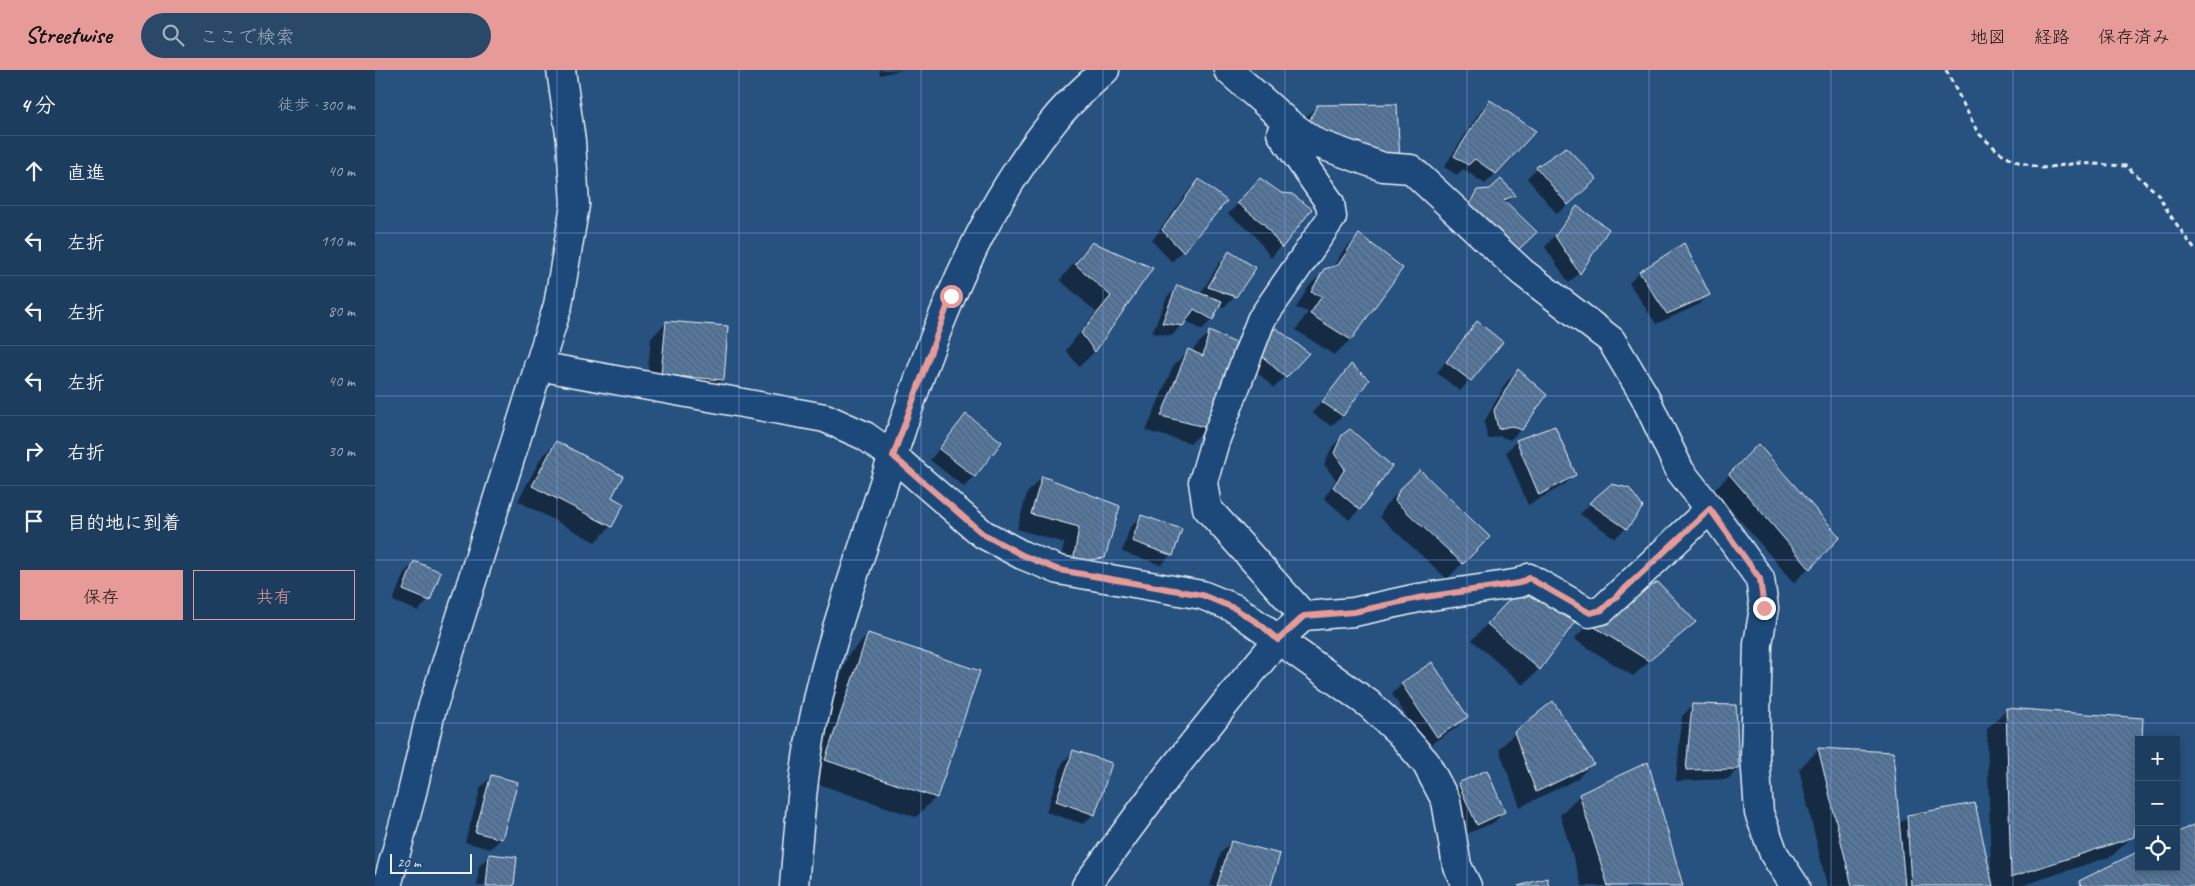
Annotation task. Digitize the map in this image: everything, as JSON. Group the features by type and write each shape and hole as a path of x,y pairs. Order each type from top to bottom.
{"street":[{"path":"387,886 431,712 558,305 575,205 571,140 561,70"},
{"path":"794,886 803,786 816,708 836,632 893,456 951,296 983,227 1017,171 1058,116 1105,70"},
{"path":"1228,70 1288,123 1316,143 1383,167 1411,169 1522,272 1611,340 1644,395 1680,471 1760,579 1764,608 1758,644 1755,756 1759,813 1774,854 1795,886"},
{"path":"1288,123 1281,133 1330,203 1332,217 1261,320 1215,441 1203,482 1207,508 1304,616"},
{"path":"538,366 825,418 865,436 893,456 983,534 1022,555 1059,570 1202,595 1234,608 1261,625 1278,640 1369,704 1400,733 1426,763 1446,801 1457,866 1467,886"},
{"path":"1086,886 1172,771 1278,640 1304,616 1354,612 1418,598 1520,583 1529,578 1590,613 1602,610 1710,509"}],"path":[{"path":"1946,70 1978,133 1999,152 2018,162 2042,168 2078,163 2126,166 2158,194 2170,215 2195,250"}],"building":[{"path":"1490,100 1536,131 1496,174 1475,159 1468,165 1454,156"},
{"path":"1397,104 1400,162 1377,157 1360,142 1321,142 1307,126 1317,105"},
{"path":"1566,147 1597,179 1568,205 1536,167"},
{"path":"1260,178 1281,193 1292,194 1312,209 1282,248 1264,224 1237,203"},
{"path":"1199,179 1227,201 1183,252 1162,230"},
{"path":"1501,179 1516,195 1504,200 1537,232 1514,254 1467,208 1477,190 1490,189"},
{"path":"1577,206 1609,229 1580,274 1555,236"},
{"path":"1359,234 1403,268 1351,340 1310,314 1322,296 1311,292 1324,269 1338,265"},
{"path":"1092,242 1153,268 1095,352 1081,333 1111,296 1075,264"},
{"path":"1684,243 1710,295 1667,314 1639,272"},
{"path":"1229,251 1256,268 1236,297 1208,287"},
{"path":"1177,285 1222,301 1213,320 1194,309 1183,326 1162,323"},
{"path":"666,321 728,326 724,380 661,375"},
{"path":"1477,321 1503,342 1471,381 1446,362"},
{"path":"1276,328 1309,353 1286,378 1253,348"},
{"path":"1209,331 1238,344 1208,428 1161,416 1188,349 1203,356"},
{"path":"1351,364 1369,380 1343,416 1322,402"},
{"path":"1518,369 1547,395 1522,430 1511,426 1498,429 1494,410"},
{"path":"966,414 1002,442 975,477 939,449"},
{"path":"1555,426 1576,475 1539,495 1516,440"},
{"path":"1350,429 1392,466 1360,510 1333,487 1345,469 1334,453 1342,435"},
{"path":"556,441 623,476 612,497 624,504 612,527 532,486"},
{"path":"1758,444 1840,537 1810,569 1729,474"},
{"path":"1420,470 1490,537 1463,564 1395,501 1399,490"},
{"path":"1042,476 1120,506 1105,558 1073,562 1079,527 1031,514"},
{"path":"1611,484 1629,488 1643,507 1627,529 1589,503"},
{"path":"1141,515 1182,529 1173,556 1132,541"},
{"path":"414,561 441,572 430,601 403,590"},
{"path":"1658,582 1696,622 1649,661 1588,623"},
{"path":"1520,588 1575,622 1540,670 1487,624"},
{"path":"868,633 980,671 937,798 825,760"},
{"path":"1432,662 1468,717 1437,737 1401,683"},
{"path":"1553,701 1594,764 1536,792 1514,732"},
{"path":"1692,704 1736,705 1739,769 1686,770"},
{"path":"2006,708 2143,718 2142,736 2135,736 2134,837 2011,877"},
{"path":"1818,748 1893,752 1905,886 1852,886"},
{"path":"1073,750 1112,763 1095,815 1056,801"},
{"path":"1648,762 1683,886 1608,886 1579,794"},
{"path":"1487,770 1505,812 1477,825 1458,783"},
{"path":"491,775 518,782 502,839 475,832"},
{"path":"1975,803 1993,886 1911,886 1907,815"},
{"path":"2195,824 2195,886 2081,886 2079,881 2135,853 2135,871 2180,871 2180,831"},
{"path":"1231,841 1280,854 1271,886 1217,886"},
{"path":"489,854 517,857 514,886 486,886"},
{"path":"1547,878 1549,886 1518,886"}],"route":[{"path":"951,296 893,456 983,534 1022,555 1059,570 1100,579 1202,595 1234,608 1261,625 1278,640 1304,616 1354,612 1418,598 1520,583 1529,578 1590,613 1602,610 1710,509 1760,579 1764,608"}]}
